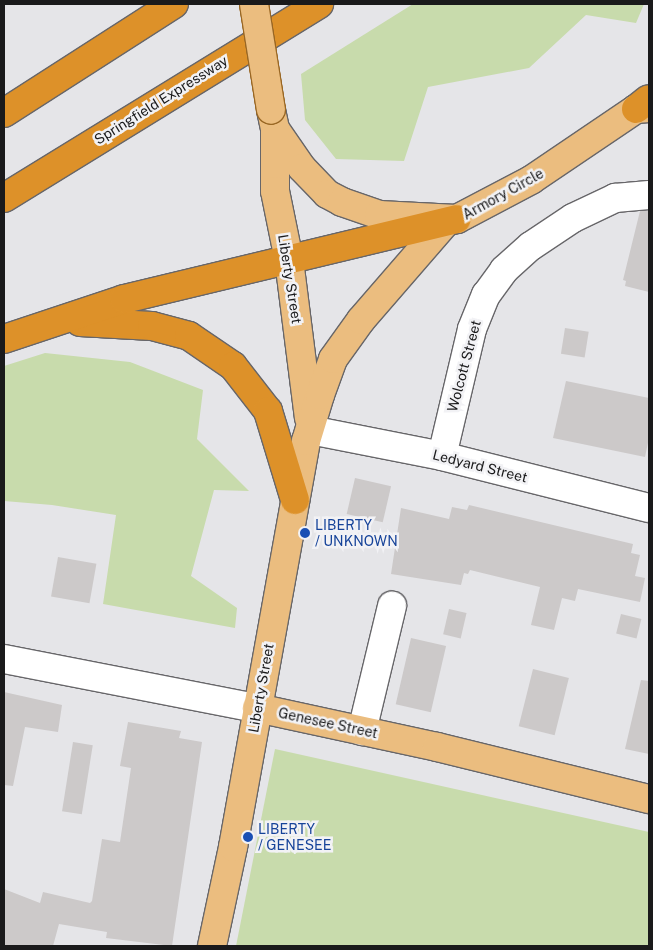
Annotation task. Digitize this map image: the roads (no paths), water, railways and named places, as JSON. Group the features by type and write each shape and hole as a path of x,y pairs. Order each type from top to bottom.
{"highway":[{"path":"4,113 174,4"},
{"name":"Springfield Expressway","path":"4,198 319,4"},
{"path":"4,340 53,322 124,300 452,221"},
{"path":"53,322 117,322 152,326 189,336 233,366 268,411 295,500"}],"main road":[{"name":"Armory Circle","path":"254,4 273,119 302,168 327,194 342,202 379,215 452,221 531,180 645,105"},
{"name":"Liberty Street","path":"273,119 275,192 288,260 310,430"},
{"name":"Liberty Street","path":"212,946 234,847 295,500 310,430 333,359 361,320 452,221"},
{"name":"Genesee Street","path":"257,708 649,799"}],"street":[{"name":"Wolcott Street","path":"442,456 472,329 486,295 504,270 531,246 573,218 614,198 649,195"},
{"name":"Ledyard Street","path":"310,430 442,456 649,508"},
{"path":"362,731 392,606"},
{"name":"Genesee Street","path":"4,659 257,708"}],"place":[{"name":"LIBERTY / UNKNOWN","path":"305,533"},
{"name":"LIBERTY / GENESEE","path":"248,837"}]}
